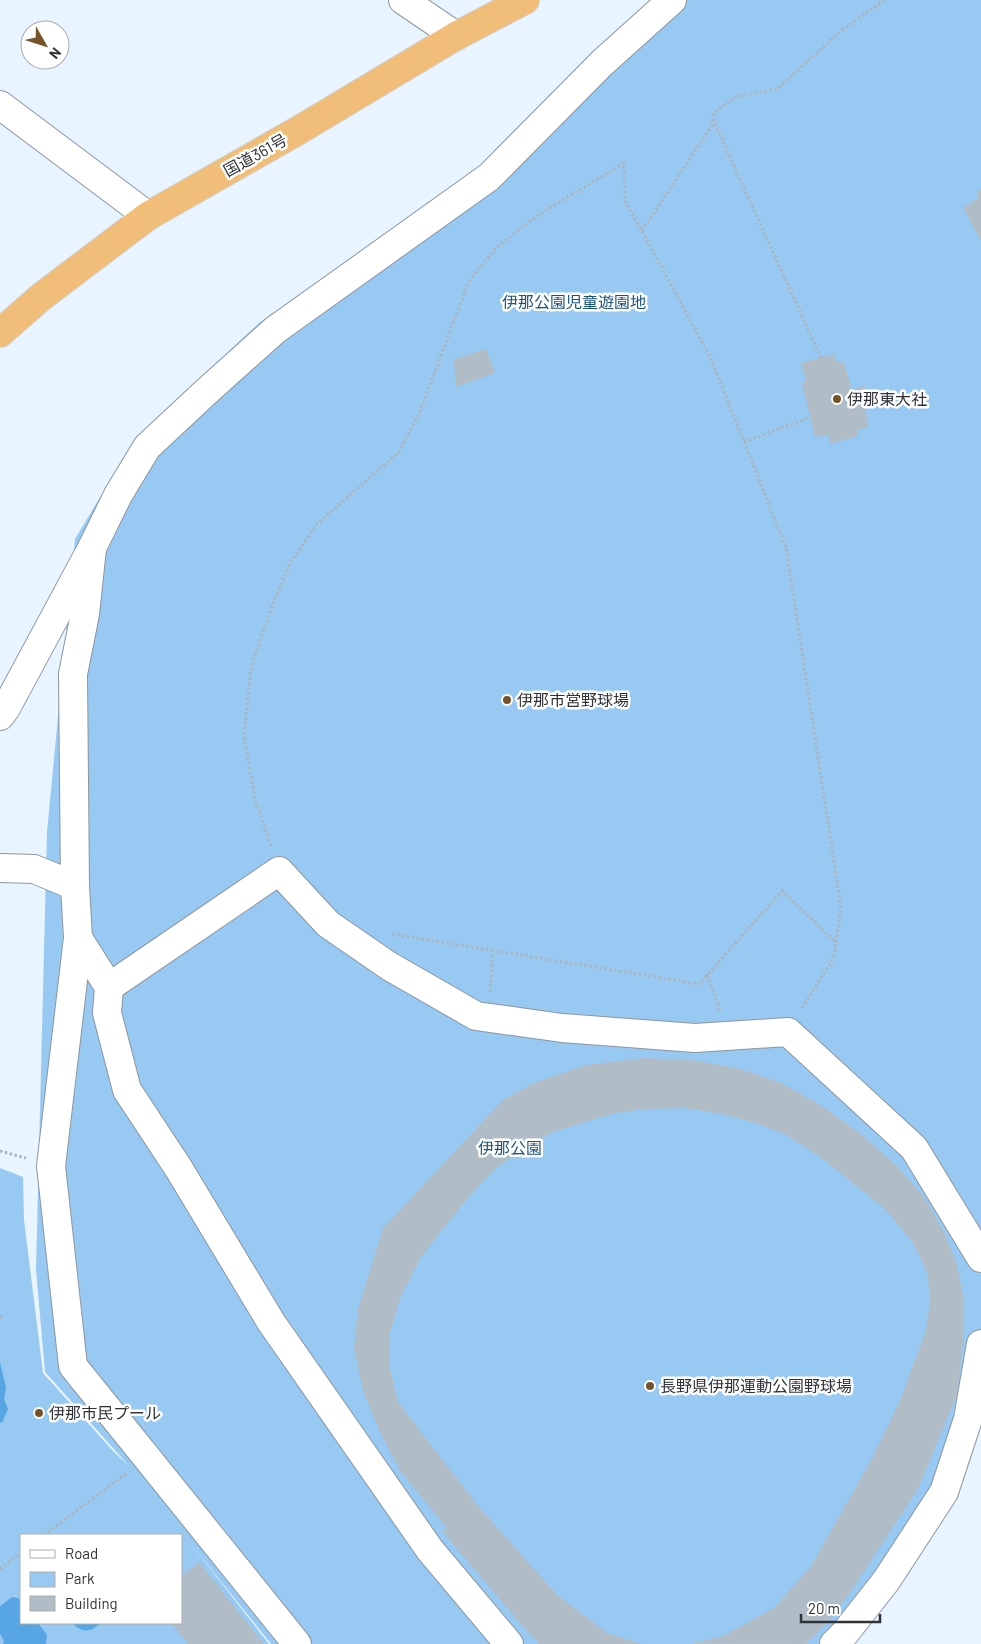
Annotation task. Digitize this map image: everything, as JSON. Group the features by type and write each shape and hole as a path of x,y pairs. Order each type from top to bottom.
{"highway":[{"name":"国道361号","path":"0,333 48,292 148,216 299,130 456,36 525,0"}],"street":[{"path":"403,0 456,36"},
{"path":"0,716 92,548 118,495 147,447 275,330 489,177 602,63 672,0"},
{"path":"0,105 148,216"},
{"path":"92,548 85,614 74,674 75,886 78,938 51,1166 72,1366 297,1644"},
{"path":"0,868 34,868 75,886"},
{"path":"108,987 278,871 328,924 389,966 476,1016 562,1028 695,1038 788,1032 914,1148 981,1258"},
{"path":"78,938 108,987 107,1013 127,1090 179,1169 271,1322 430,1550 509,1644"},
{"path":"844,1640 886,1581 944,1492 968,1420 981,1344"}],"path":[{"path":"821,358 714,122 713,114 735,97 777,89 841,31 884,0"},
{"path":"642,231 714,122"},
{"path":"278,871 255,799 244,737 251,667 271,609 290,563 318,523 398,453 419,414 469,281 495,249 535,217 624,163 625,202 711,359 786,547 841,908 834,957 788,1032"},
{"path":"744,442 810,417"},
{"path":"387,932 699,984 782,891 836,942"},
{"path":"488,1018 493,950"},
{"path":"707,975 730,1036"},
{"path":"45,1534 147,1458"},
{"path":"0,1569 20,1554"}],"green space":[{"name":"伊那公園","path":"658,0 981,0 981,1344 944,1492 834,1644 271,1644 187,1539 269,1644 0,1644 0,1168 23,1177 24,1220 43,1373 114,1452 129,1466 45,1372 36,1270 47,832 75,539 135,439 259,323 482,166"}],"shaded area":[{"path":"0,1362 6,1388 4,1399 8,1409 2,1423 0,1422"},
{"path":"12,1597 18,1598 20,1600 20,1624 39,1624 47,1635 46,1644 3,1644 4,1641 0,1634 0,1606"},
{"path":"73,1624 100,1624 89,1630 79,1629"}],"building":[{"path":"981,189 981,241 963,208 978,198 977,191"},
{"path":"486,349 495,373 456,387 454,359"},
{"name":"伊那東大社","path":"834,354 836,362 844,362 852,391 864,385 869,406 866,411 868,428 858,429 858,436 830,444 829,435 815,437 802,384 806,380 801,363"},
{"path":"643,1058 693,1060 741,1069 781,1083 822,1106 861,1134 895,1164 923,1196 943,1230 956,1261 963,1296 964,1336 957,1395 918,1489 851,1591 830,1620 806,1644 692,1643 723,1636 774,1608 811,1566 869,1464 899,1403 926,1330 930,1301 927,1272 913,1243 885,1209 819,1156 784,1134 749,1121 685,1108 646,1109 615,1113 553,1132 496,1168 471,1194 442,1230 420,1259 400,1298 389,1336 390,1369 398,1402 478,1506 557,1595 607,1633 642,1644 540,1644 523,1627 442,1531 447,1528 401,1472 380,1432 363,1391 354,1348 358,1309 383,1228 503,1100 534,1083 586,1065"},
{"path":"199,1562 264,1644 188,1644 172,1624 182,1624 182,1575"}],"place":[{"name":"伊那東大社","path":"837,399"},
{"name":"伊那市営野球場","path":"507,700"},
{"name":"長野県伊那運動公園野球場","path":"650,1386"},
{"name":"伊那市民プール","path":"39,1413"}],"park label":[{"name":"伊那公園児童遊園地","path":"574,302"}]}
